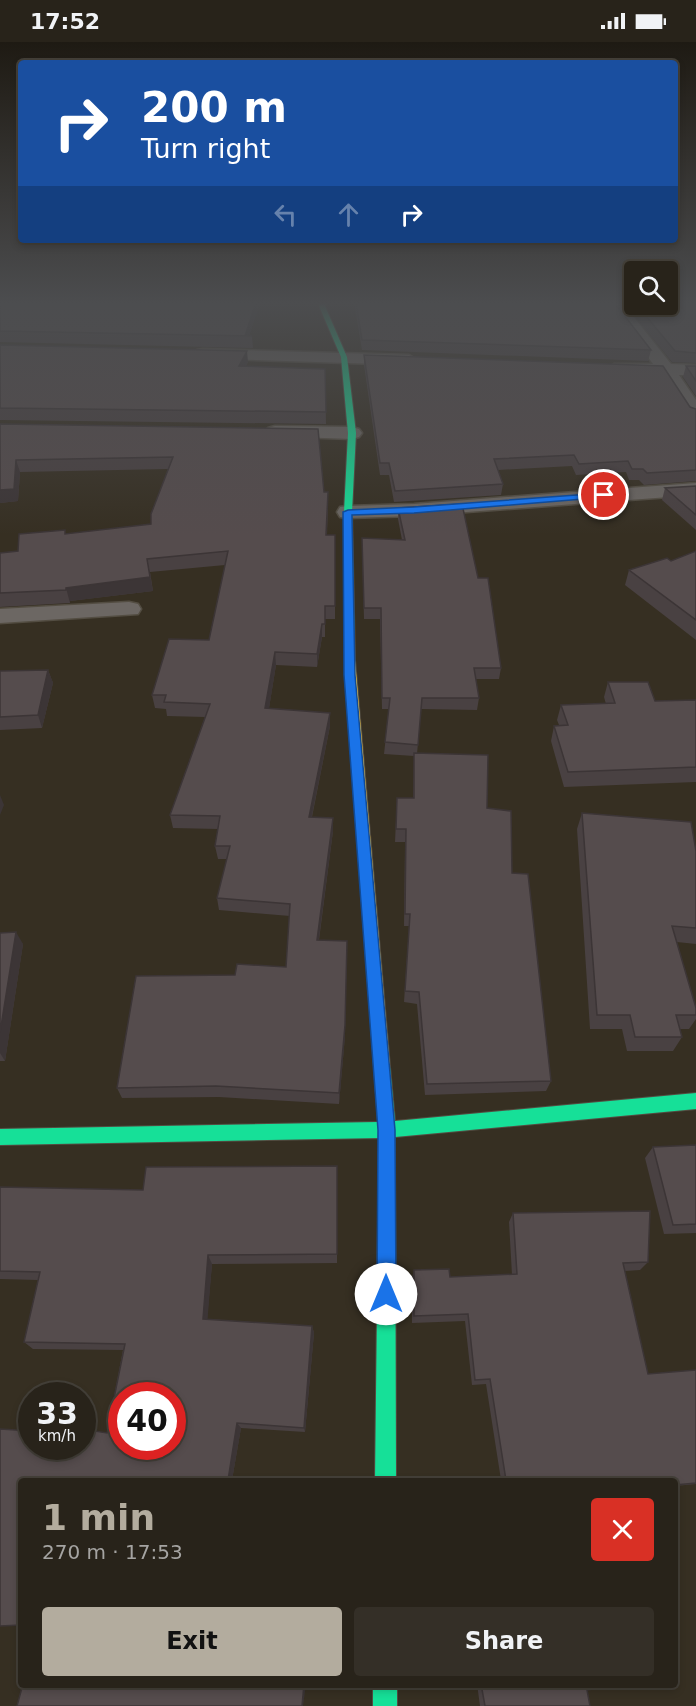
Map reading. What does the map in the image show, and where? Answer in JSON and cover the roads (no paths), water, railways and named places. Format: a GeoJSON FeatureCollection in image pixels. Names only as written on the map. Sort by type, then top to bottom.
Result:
{"type":"FeatureCollection","features":[{"type":"Feature","properties":{"kind":"street"},"geometry":{"type":"LineString","coordinates":[[346,380],[352,433],[348,512],[350,675],[387,1130],[386,1478]]}},
{"type":"Feature","properties":{"kind":"street"},"geometry":{"type":"LineString","coordinates":[[674,380],[696,413]]}},
{"type":"Feature","properties":{"kind":"street"},"geometry":{"type":"LineString","coordinates":[[260,432],[352,433]]}},
{"type":"Feature","properties":{"kind":"street"},"geometry":{"type":"LineString","coordinates":[[348,512],[414,510],[696,489]]}},
{"type":"Feature","properties":{"kind":"street"},"geometry":{"type":"LineString","coordinates":[[0,616],[129,609]]}},
{"type":"Feature","properties":{"kind":"street"},"geometry":{"type":"LineString","coordinates":[[0,1137],[387,1130],[696,1101]]}},
{"type":"Feature","properties":{"kind":"street"},"geometry":{"type":"LineString","coordinates":[[385,1688],[385,1706]]}}]}
